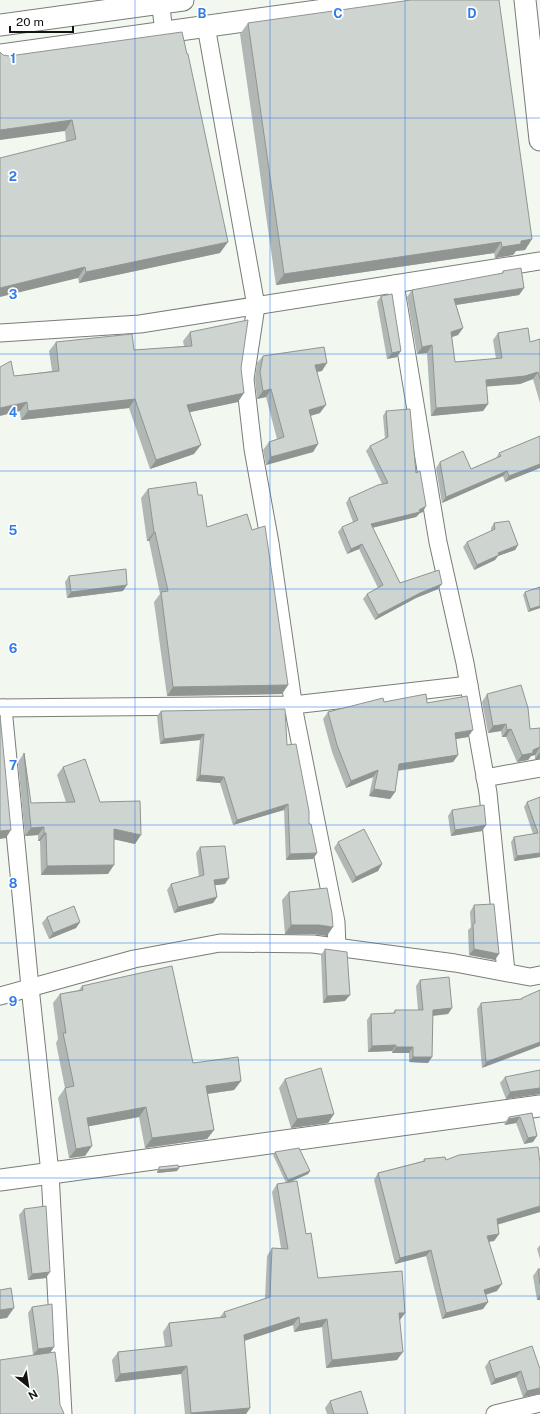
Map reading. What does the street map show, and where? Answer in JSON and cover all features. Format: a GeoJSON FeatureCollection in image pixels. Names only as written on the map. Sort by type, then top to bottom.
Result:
{"type":"FeatureCollection","features":[{"type":"Feature","properties":{"kind":"street"},"geometry":{"type":"LineString","coordinates":[[0,26],[160,2],[183,0]]}},
{"type":"Feature","properties":{"kind":"street"},"geometry":{"type":"LineString","coordinates":[[0,55],[396,0]]}},
{"type":"Feature","properties":{"kind":"street"},"geometry":{"type":"LineString","coordinates":[[525,0],[540,140]]}},
{"type":"Feature","properties":{"kind":"street"},"geometry":{"type":"LineString","coordinates":[[160,2],[164,32]]}},
{"type":"Feature","properties":{"kind":"street"},"geometry":{"type":"LineString","coordinates":[[206,26],[256,306],[245,379],[253,449],[270,543],[294,705],[336,922],[337,947]]}},
{"type":"Feature","properties":{"kind":"street"},"geometry":{"type":"LineString","coordinates":[[0,333],[140,324],[540,261]]}},
{"type":"Feature","properties":{"kind":"street"},"geometry":{"type":"LineString","coordinates":[[395,284],[438,542],[469,685],[488,793],[506,972]]}},
{"type":"Feature","properties":{"kind":"street"},"geometry":{"type":"LineString","coordinates":[[64,1414],[50,1173],[1,708],[294,705],[469,685]]}},
{"type":"Feature","properties":{"kind":"street"},"geometry":{"type":"LineString","coordinates":[[485,778],[540,768]]}},
{"type":"Feature","properties":{"kind":"street"},"geometry":{"type":"LineString","coordinates":[[0,996],[134,959],[220,943],[313,944],[455,963],[530,977],[540,975]]}},
{"type":"Feature","properties":{"kind":"street"},"geometry":{"type":"LineString","coordinates":[[0,1180],[540,1106]]}},
{"type":"Feature","properties":{"kind":"street"},"geometry":{"type":"LineString","coordinates":[[495,1414],[540,1403]]}},
{"type":"Feature","properties":{"kind":"building"},"geometry":{"type":"Polygon","coordinates":[[[411,0],[499,0],[532,239],[521,241],[521,244],[502,247],[501,242],[284,274],[248,23],[411,0]]]}},
{"type":"Feature","properties":{"kind":"building"},"geometry":{"type":"Polygon","coordinates":[[[182,32],[228,242],[86,272],[85,267],[0,288],[0,158],[76,139],[72,120],[0,130],[0,52],[3,55],[9,56],[182,32]]]}},
{"type":"Feature","properties":{"kind":"building"},"geometry":{"type":"Polygon","coordinates":[[[521,268],[524,288],[454,299],[463,328],[451,332],[455,362],[502,358],[498,333],[528,328],[530,342],[540,339],[540,379],[538,372],[525,376],[486,380],[488,404],[436,408],[432,345],[422,347],[412,290],[503,273],[503,271],[521,268]]]}},
{"type":"Feature","properties":{"kind":"building"},"geometry":{"type":"Polygon","coordinates":[[[392,294],[401,351],[392,353],[381,296],[392,294]]]}},
{"type":"Feature","properties":{"kind":"building"},"geometry":{"type":"Polygon","coordinates":[[[248,320],[241,368],[244,393],[187,405],[201,445],[156,460],[135,399],[28,411],[27,402],[0,408],[0,367],[11,361],[14,376],[59,371],[56,342],[132,334],[134,350],[192,346],[190,332],[248,320]]]}},
{"type":"Feature","properties":{"kind":"building"},"geometry":{"type":"Polygon","coordinates":[[[324,347],[327,363],[315,365],[326,405],[309,410],[318,444],[271,457],[269,442],[284,437],[271,389],[263,391],[260,372],[263,356],[324,347]]]}},
{"type":"Feature","properties":{"kind":"building"},"geometry":{"type":"Polygon","coordinates":[[[410,409],[416,473],[420,471],[426,506],[419,510],[420,512],[371,524],[400,583],[439,570],[442,584],[420,593],[378,615],[367,594],[383,585],[362,544],[351,549],[342,527],[358,520],[349,498],[378,485],[388,483],[370,446],[388,437],[386,411],[410,409]]]}},
{"type":"Feature","properties":{"kind":"building"},"geometry":{"type":"Polygon","coordinates":[[[540,436],[540,464],[509,476],[507,471],[446,497],[440,462],[463,451],[471,469],[501,456],[499,453],[540,436]]]}},
{"type":"Feature","properties":{"kind":"building"},"geometry":{"type":"Polygon","coordinates":[[[196,482],[198,495],[202,495],[207,527],[247,514],[252,530],[265,526],[288,685],[173,687],[161,592],[168,591],[154,532],[148,489],[196,482]]]}},
{"type":"Feature","properties":{"kind":"building"},"geometry":{"type":"Polygon","coordinates":[[[509,521],[518,545],[498,553],[499,555],[477,565],[467,542],[495,529],[494,523],[509,521]]]}},
{"type":"Feature","properties":{"kind":"building"},"geometry":{"type":"Polygon","coordinates":[[[126,569],[127,585],[71,592],[69,576],[126,569]]]}},
{"type":"Feature","properties":{"kind":"building"},"geometry":{"type":"Polygon","coordinates":[[[540,587],[540,606],[530,609],[525,592],[540,587]]]}},
{"type":"Feature","properties":{"kind":"building"},"geometry":{"type":"Polygon","coordinates":[[[521,685],[528,708],[530,729],[540,728],[540,747],[533,750],[533,753],[522,755],[511,729],[507,730],[506,724],[493,726],[487,694],[521,685]]]}},
{"type":"Feature","properties":{"kind":"building"},"geometry":{"type":"Polygon","coordinates":[[[426,694],[427,703],[467,696],[473,730],[455,733],[458,755],[399,764],[395,792],[374,789],[378,770],[351,781],[337,745],[328,712],[383,698],[384,702],[426,694]]]}},
{"type":"Feature","properties":{"kind":"building"},"geometry":{"type":"Polygon","coordinates":[[[285,709],[287,745],[296,744],[309,811],[309,824],[311,824],[317,853],[290,854],[288,804],[237,820],[224,777],[200,775],[204,734],[164,739],[161,711],[285,709]]]}},
{"type":"Feature","properties":{"kind":"building"},"geometry":{"type":"Polygon","coordinates":[[[0,715],[11,830],[0,831],[0,715]]]}},
{"type":"Feature","properties":{"kind":"building"},"geometry":{"type":"Polygon","coordinates":[[[24,753],[31,803],[75,802],[63,767],[85,759],[100,802],[140,801],[141,835],[114,829],[114,865],[47,866],[46,833],[44,833],[44,827],[31,828],[24,753]]]}},
{"type":"Feature","properties":{"kind":"building"},"geometry":{"type":"Polygon","coordinates":[[[540,797],[540,853],[517,856],[514,837],[538,833],[527,802],[540,797]]]}},
{"type":"Feature","properties":{"kind":"building"},"geometry":{"type":"Polygon","coordinates":[[[484,805],[486,825],[455,830],[452,810],[484,805]]]}},
{"type":"Feature","properties":{"kind":"building"},"geometry":{"type":"Polygon","coordinates":[[[364,829],[382,864],[356,877],[338,842],[364,829]]]}},
{"type":"Feature","properties":{"kind":"building"},"geometry":{"type":"Polygon","coordinates":[[[225,846],[229,878],[214,880],[217,897],[178,907],[171,884],[204,875],[200,847],[225,846]]]}},
{"type":"Feature","properties":{"kind":"building"},"geometry":{"type":"Polygon","coordinates":[[[327,888],[333,927],[319,925],[291,925],[289,892],[327,888]]]}},
{"type":"Feature","properties":{"kind":"building"},"geometry":{"type":"Polygon","coordinates":[[[494,904],[499,954],[474,949],[474,905],[494,904]]]}},
{"type":"Feature","properties":{"kind":"building"},"geometry":{"type":"Polygon","coordinates":[[[74,906],[80,922],[53,933],[47,917],[74,906]]]}},
{"type":"Feature","properties":{"kind":"building"},"geometry":{"type":"Polygon","coordinates":[[[325,949],[347,952],[350,995],[327,996],[325,949]]]}},
{"type":"Feature","properties":{"kind":"building"},"geometry":{"type":"Polygon","coordinates":[[[172,966],[193,1063],[238,1057],[241,1081],[206,1086],[214,1130],[152,1138],[146,1107],[87,1118],[92,1146],[76,1149],[65,1088],[74,1086],[63,1033],[66,1033],[60,994],[83,990],[82,986],[172,966]]]}},
{"type":"Feature","properties":{"kind":"building"},"geometry":{"type":"Polygon","coordinates":[[[449,977],[452,1008],[433,1010],[432,1057],[413,1057],[413,1047],[396,1047],[396,1045],[372,1046],[371,1014],[395,1013],[395,1010],[423,1010],[420,980],[449,977]]]}},
{"type":"Feature","properties":{"kind":"building"},"geometry":{"type":"Polygon","coordinates":[[[540,990],[540,1042],[486,1062],[481,1003],[522,999],[540,990]]]}},
{"type":"Feature","properties":{"kind":"building"},"geometry":{"type":"Polygon","coordinates":[[[321,1068],[334,1114],[297,1119],[285,1079],[321,1068]]]}},
{"type":"Feature","properties":{"kind":"building"},"geometry":{"type":"Polygon","coordinates":[[[540,1070],[540,1088],[510,1092],[505,1077],[540,1070]]]}},
{"type":"Feature","properties":{"kind":"building"},"geometry":{"type":"Polygon","coordinates":[[[532,1113],[537,1136],[528,1138],[520,1117],[509,1119],[509,1117],[532,1113]]]}},
{"type":"Feature","properties":{"kind":"building"},"geometry":{"type":"Polygon","coordinates":[[[538,1147],[540,1163],[540,1206],[497,1219],[499,1234],[487,1236],[502,1284],[484,1290],[488,1302],[446,1313],[431,1250],[400,1258],[378,1173],[425,1161],[424,1159],[445,1157],[446,1160],[459,1155],[538,1147]]]}},
{"type":"Feature","properties":{"kind":"building"},"geometry":{"type":"Polygon","coordinates":[[[299,1148],[310,1171],[288,1180],[275,1152],[299,1148]]]}},
{"type":"Feature","properties":{"kind":"building"},"geometry":{"type":"Polygon","coordinates":[[[178,1165],[179,1168],[159,1170],[159,1167],[178,1165]]]}},
{"type":"Feature","properties":{"kind":"building"},"geometry":{"type":"Polygon","coordinates":[[[297,1181],[306,1234],[311,1233],[318,1278],[402,1271],[405,1313],[399,1313],[403,1352],[332,1360],[327,1319],[300,1324],[299,1317],[244,1335],[250,1408],[191,1413],[187,1366],[120,1374],[118,1352],[172,1346],[169,1323],[226,1317],[224,1312],[270,1297],[272,1248],[288,1249],[277,1184],[297,1181]]]}},
{"type":"Feature","properties":{"kind":"building"},"geometry":{"type":"Polygon","coordinates":[[[46,1206],[50,1272],[32,1274],[24,1209],[46,1206]]]}},
{"type":"Feature","properties":{"kind":"building"},"geometry":{"type":"Polygon","coordinates":[[[538,1269],[540,1269],[540,1284],[538,1269]]]}},
{"type":"Feature","properties":{"kind":"building"},"geometry":{"type":"Polygon","coordinates":[[[11,1288],[14,1308],[0,1310],[0,1290],[11,1288]]]}},
{"type":"Feature","properties":{"kind":"building"},"geometry":{"type":"Polygon","coordinates":[[[52,1304],[54,1347],[38,1349],[32,1307],[52,1304]]]}},
{"type":"Feature","properties":{"kind":"building"},"geometry":{"type":"Polygon","coordinates":[[[532,1346],[540,1369],[540,1388],[527,1391],[521,1371],[495,1379],[489,1361],[532,1346]]]}},
{"type":"Feature","properties":{"kind":"building"},"geometry":{"type":"Polygon","coordinates":[[[55,1352],[60,1405],[64,1414],[0,1414],[0,1360],[55,1352]]]}},
{"type":"Feature","properties":{"kind":"building"},"geometry":{"type":"Polygon","coordinates":[[[361,1391],[368,1414],[334,1414],[330,1401],[361,1391]]]}}]}
